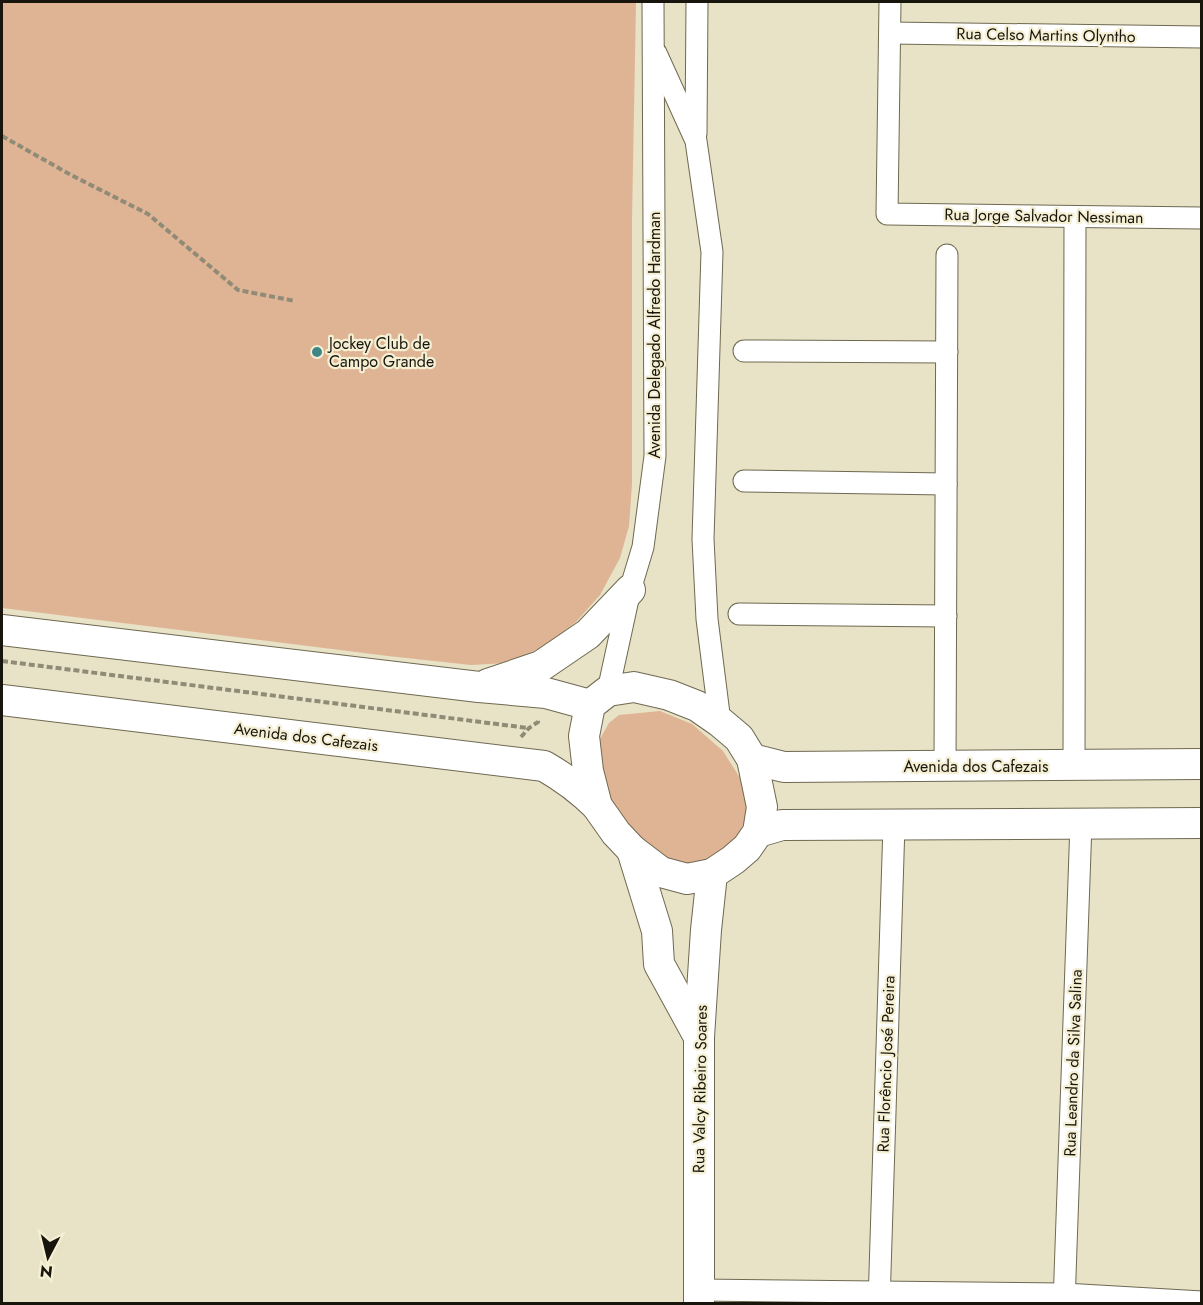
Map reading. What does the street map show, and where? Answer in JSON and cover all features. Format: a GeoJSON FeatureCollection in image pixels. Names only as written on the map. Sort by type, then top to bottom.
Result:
{"type":"FeatureCollection","features":[{"type":"Feature","properties":{"kind":"main road"},"geometry":{"type":"LineString","coordinates":[[479,687],[541,666],[588,634],[630,590]]}},
{"type":"Feature","properties":{"kind":"main road"},"geometry":{"type":"LineString","coordinates":[[2,630],[479,687],[599,698],[634,687],[669,695],[697,706],[720,722],[739,738],[752,759],[762,807],[758,832],[747,848],[734,860],[712,874],[687,879],[660,872],[632,850],[616,833],[597,806],[588,771],[584,736],[599,698]]}},
{"type":"Feature","properties":{"kind":"main road","name":"Avenida dos Cafezais"},"geometry":{"type":"LineString","coordinates":[[2,700],[544,766],[568,780],[597,806]]}},
{"type":"Feature","properties":{"kind":"main road","name":"Avenida dos Cafezais"},"geometry":{"type":"LineString","coordinates":[[752,759],[784,767],[1202,764]]}},
{"type":"Feature","properties":{"kind":"main road"},"geometry":{"type":"LineString","coordinates":[[758,832],[782,825],[1202,823]]}},
{"type":"Feature","properties":{"kind":"main road"},"geometry":{"type":"LineString","coordinates":[[632,850],[657,930],[660,964],[699,1037]]}},
{"type":"Feature","properties":{"kind":"main road","name":"Rua Valcy Ribeiro Soares"},"geometry":{"type":"LineString","coordinates":[[699,1297],[699,1037],[712,874]]}},
{"type":"Feature","properties":{"kind":"street","name":"Avenida Delegado Alfredo Hardman"},"geometry":{"type":"LineString","coordinates":[[599,698],[643,547],[655,456],[652,2]]}},
{"type":"Feature","properties":{"kind":"street","name":"Avenida Delegado Alfredo Hardman"},"geometry":{"type":"LineString","coordinates":[[697,2],[696,141],[712,252],[703,539],[707,620],[720,722]]}},
{"type":"Feature","properties":{"kind":"street"},"geometry":{"type":"LineString","coordinates":[[890,2],[890,33]]}},
{"type":"Feature","properties":{"kind":"street","name":"Rua Celso Martins Olyntho"},"geometry":{"type":"LineString","coordinates":[[890,33],[1202,37]]}},
{"type":"Feature","properties":{"kind":"street","name":"Rua Jorge Salvador Nessiman"},"geometry":{"type":"LineString","coordinates":[[890,33],[887,214],[1202,218]]}},
{"type":"Feature","properties":{"kind":"street","name":"Avenida Delegado Alfredo Hardman"},"geometry":{"type":"LineString","coordinates":[[652,46],[696,141]]}},
{"type":"Feature","properties":{"kind":"street"},"geometry":{"type":"LineString","coordinates":[[1074,765],[1076,217]]}},
{"type":"Feature","properties":{"kind":"street"},"geometry":{"type":"LineString","coordinates":[[945,766],[947,255]]}},
{"type":"Feature","properties":{"kind":"street"},"geometry":{"type":"LineString","coordinates":[[744,351],[947,352]]}},
{"type":"Feature","properties":{"kind":"street"},"geometry":{"type":"LineString","coordinates":[[744,481],[946,484]]}},
{"type":"Feature","properties":{"kind":"street"},"geometry":{"type":"LineString","coordinates":[[739,614],[946,616]]}},
{"type":"Feature","properties":{"kind":"street","name":"Rua Florêncio José Pereira"},"geometry":{"type":"LineString","coordinates":[[879,1298],[894,824]]}},
{"type":"Feature","properties":{"kind":"street","name":"Rua Leandro da Silva Salina"},"geometry":{"type":"LineString","coordinates":[[1064,1299],[1081,824]]}},
{"type":"Feature","properties":{"kind":"street"},"geometry":{"type":"LineString","coordinates":[[699,1297],[1202,1302]]}},
{"type":"Feature","properties":{"kind":"path"},"geometry":{"type":"LineString","coordinates":[[2,136],[71,175],[148,214],[238,290],[295,302]]}},
{"type":"Feature","properties":{"kind":"path"},"geometry":{"type":"LineString","coordinates":[[2,661],[529,728]]}},
{"type":"Feature","properties":{"kind":"shaded area","name":"Jockey Club de Campo Grande"},"geometry":{"type":"Polygon","coordinates":[[[2,2],[636,2],[632,220],[632,484],[629,526],[620,558],[600,595],[576,622],[545,646],[507,663],[471,665],[2,608],[2,2]]]}},
{"type":"Feature","properties":{"kind":"shaded area"},"geometry":{"type":"Polygon","coordinates":[[[660,711],[692,724],[723,751],[745,786],[748,810],[740,833],[727,852],[696,864],[672,861],[647,849],[604,800],[595,748],[609,723],[619,715],[660,711]]]}},
{"type":"Feature","properties":{"kind":"place","name":"Jockey Club de Campo Grande"},"geometry":{"type":"Point","coordinates":[317,352]}}]}
